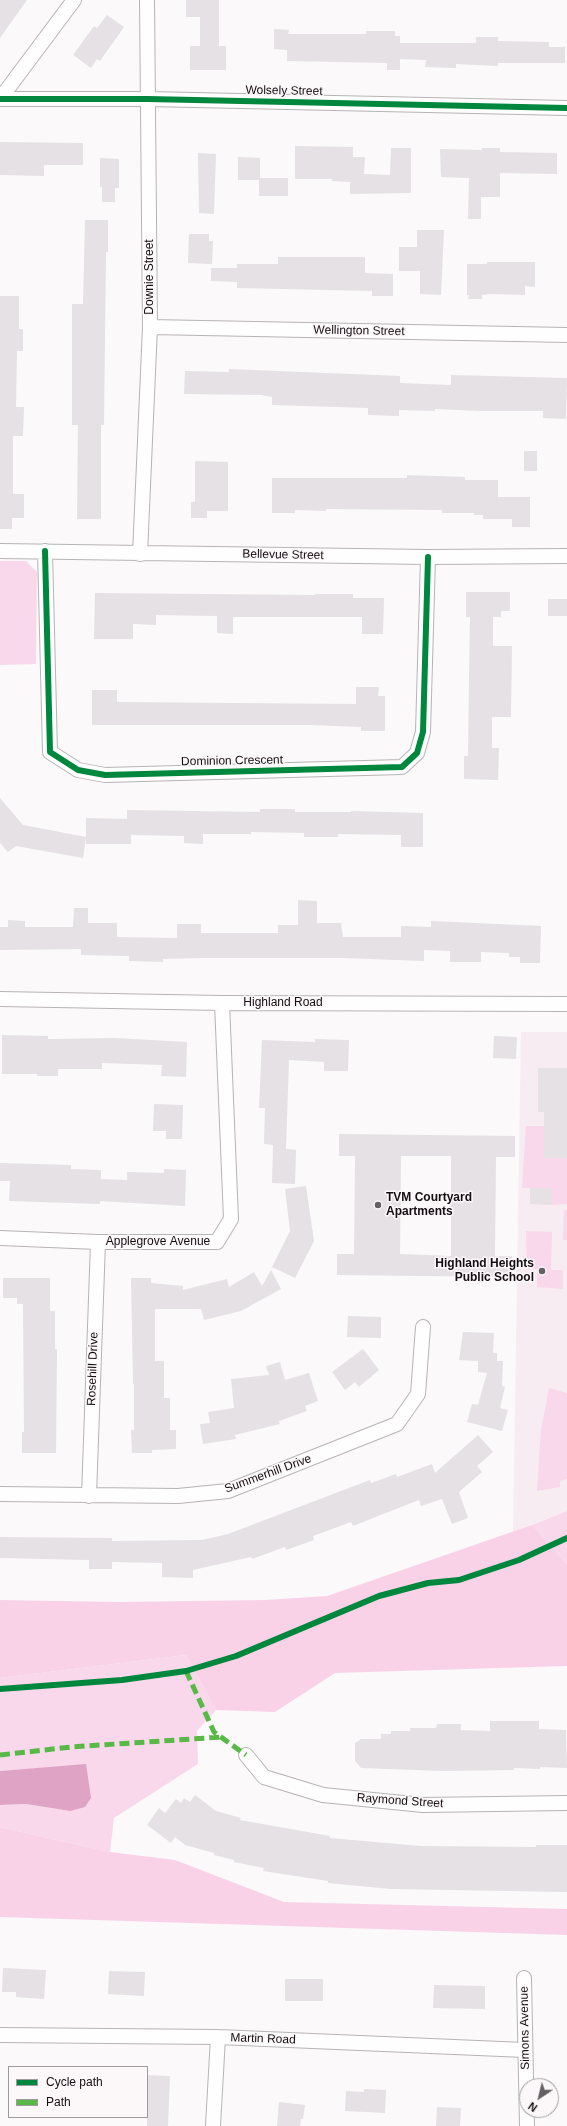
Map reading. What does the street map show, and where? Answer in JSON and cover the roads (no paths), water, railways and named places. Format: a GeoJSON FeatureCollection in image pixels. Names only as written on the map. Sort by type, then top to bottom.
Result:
{"type":"FeatureCollection","features":[{"type":"Feature","properties":{"kind":"street"},"geometry":{"type":"LineString","coordinates":[[0,99],[74,0]]}},
{"type":"Feature","properties":{"kind":"street","name":"Downie Street"},"geometry":{"type":"LineString","coordinates":[[140,554],[150,327],[147,0]]}},
{"type":"Feature","properties":{"kind":"street","name":"Wolsely Street"},"geometry":{"type":"LineString","coordinates":[[0,99],[148,99],[567,108]]}},
{"type":"Feature","properties":{"kind":"street","name":"Wellington Street"},"geometry":{"type":"LineString","coordinates":[[150,327],[567,335]]}},
{"type":"Feature","properties":{"kind":"street","name":"Bellevue Street"},"geometry":{"type":"LineString","coordinates":[[0,551],[428,557],[567,556]]}},
{"type":"Feature","properties":{"kind":"street","name":"Dominion Crescent"},"geometry":{"type":"LineString","coordinates":[[45,551],[50,752],[78,770],[105,775],[402,767],[417,753],[423,732],[428,557]]}},
{"type":"Feature","properties":{"kind":"street","name":"Highland Road"},"geometry":{"type":"LineString","coordinates":[[0,999],[222,1003],[567,1004]]}},
{"type":"Feature","properties":{"kind":"street","name":"Applegrove Avenue"},"geometry":{"type":"LineString","coordinates":[[0,1238],[98,1242],[217,1242],[231,1219],[222,1003]]}},
{"type":"Feature","properties":{"kind":"street","name":"Rosehill Drive"},"geometry":{"type":"LineString","coordinates":[[89,1496],[98,1242]]}},
{"type":"Feature","properties":{"kind":"street","name":"Summerhill Drive"},"geometry":{"type":"LineString","coordinates":[[0,1494],[178,1496],[228,1491],[397,1424],[418,1394],[424,1327]]}},
{"type":"Feature","properties":{"kind":"street","name":"Raymond Street"},"geometry":{"type":"LineString","coordinates":[[246,1755],[264,1777],[323,1795],[423,1805],[567,1803]]}},
{"type":"Feature","properties":{"kind":"street","name":"Simons Avenue"},"geometry":{"type":"LineString","coordinates":[[524,1978],[527,2126]]}},
{"type":"Feature","properties":{"kind":"street","name":"Martin Road"},"geometry":{"type":"LineString","coordinates":[[0,2035],[218,2037],[525,2050]]}},
{"type":"Feature","properties":{"kind":"street"},"geometry":{"type":"LineString","coordinates":[[213,2126],[218,2037]]}},
{"type":"Feature","properties":{"kind":"place","name":"TVM Courtyard Apartments"},"geometry":{"type":"Point","coordinates":[378,1205]}},
{"type":"Feature","properties":{"kind":"place","name":"Highland Heights Public School"},"geometry":{"type":"Point","coordinates":[542,1271]}}]}
